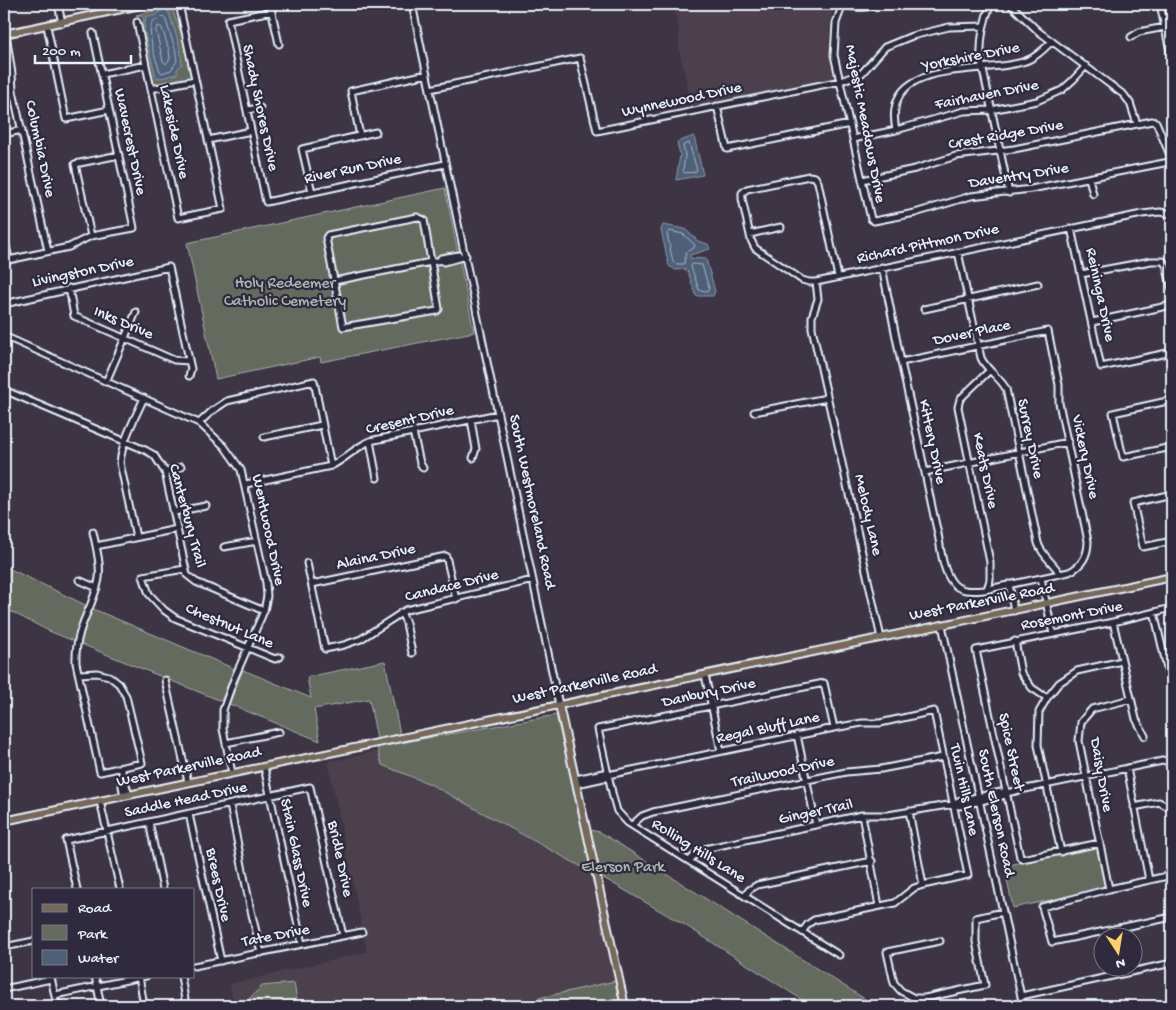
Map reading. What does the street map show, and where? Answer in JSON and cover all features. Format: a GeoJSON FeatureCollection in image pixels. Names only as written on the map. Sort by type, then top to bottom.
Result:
{"type":"FeatureCollection","features":[{"type":"Feature","properties":{"kind":"main road"},"geometry":{"type":"LineString","coordinates":[[5,34],[145,4]]}},
{"type":"Feature","properties":{"kind":"main road","name":"West Parkerville Road"},"geometry":{"type":"LineString","coordinates":[[4,821],[1172,577]]}},
{"type":"Feature","properties":{"kind":"main road","name":"South Westmoreland Road"},"geometry":{"type":"LineString","coordinates":[[559,705],[625,1006]]}},
{"type":"Feature","properties":{"kind":"street"},"geometry":{"type":"LineString","coordinates":[[58,4],[62,23]]}},
{"type":"Feature","properties":{"kind":"street"},"geometry":{"type":"LineString","coordinates":[[179,4],[208,140],[251,131]]}},
{"type":"Feature","properties":{"kind":"street"},"geometry":{"type":"LineString","coordinates":[[270,4],[279,44]]}},
{"type":"Feature","properties":{"kind":"street","name":"South Westmoreland Road"},"geometry":{"type":"LineString","coordinates":[[412,4],[559,705]]}},
{"type":"Feature","properties":{"kind":"street"},"geometry":{"type":"LineString","coordinates":[[843,4],[854,8],[863,8],[876,4]]}},
{"type":"Feature","properties":{"kind":"street","name":"Majestic Meadows Drive"},"geometry":{"type":"LineString","coordinates":[[843,4],[838,13],[834,55],[871,219]]}},
{"type":"Feature","properties":{"kind":"street"},"geometry":{"type":"LineString","coordinates":[[991,4],[983,26],[981,47],[991,110],[1009,193]]}},
{"type":"Feature","properties":{"kind":"street"},"geometry":{"type":"LineString","coordinates":[[1010,4],[1038,31],[1124,95],[1130,103],[1137,124]]}},
{"type":"Feature","properties":{"kind":"street"},"geometry":{"type":"LineString","coordinates":[[1160,4],[1172,61]]}},
{"type":"Feature","properties":{"kind":"street","name":"Shady Shores Drive"},"geometry":{"type":"LineString","coordinates":[[266,202],[228,20],[272,11]]}},
{"type":"Feature","properties":{"kind":"street","name":"Lakeside Drive"},"geometry":{"type":"LineString","coordinates":[[136,22],[178,218],[223,209],[208,140]]}},
{"type":"Feature","properties":{"kind":"street"},"geometry":{"type":"LineString","coordinates":[[46,26],[66,119],[109,110]]}},
{"type":"Feature","properties":{"kind":"street","name":"Wynnewood Drive"},"geometry":{"type":"LineString","coordinates":[[430,89],[580,58],[597,131],[841,81],[862,73],[885,47],[912,36],[949,27],[983,26]]}},
{"type":"Feature","properties":{"kind":"street"},"geometry":{"type":"LineString","coordinates":[[1131,37],[1139,32],[1165,27]]}},
{"type":"Feature","properties":{"kind":"street","name":"Wavecrest Drive"},"geometry":{"type":"LineString","coordinates":[[91,236],[134,228],[93,33]]}},
{"type":"Feature","properties":{"kind":"street","name":"Columbia Drive"},"geometry":{"type":"LineString","coordinates":[[5,34],[9,47],[13,91],[48,251]]}},
{"type":"Feature","properties":{"kind":"street","name":"Yorkshire Drive"},"geometry":{"type":"LineString","coordinates":[[896,130],[895,106],[913,82],[944,72],[983,68],[1028,60],[1041,52],[1052,41]]}},
{"type":"Feature","properties":{"kind":"street","name":"Columbia Drive"},"geometry":{"type":"LineString","coordinates":[[4,46],[8,52]]}},
{"type":"Feature","properties":{"kind":"street"},"geometry":{"type":"LineString","coordinates":[[102,74],[146,65]]}},
{"type":"Feature","properties":{"kind":"street","name":"Fairhaven Drive"},"geometry":{"type":"LineString","coordinates":[[853,139],[896,130],[955,113],[991,110],[1025,104],[1049,97],[1062,90],[1086,66]]}},
{"type":"Feature","properties":{"kind":"street"},"geometry":{"type":"LineString","coordinates":[[360,136],[351,91],[427,74]]}},
{"type":"Feature","properties":{"kind":"street"},"geometry":{"type":"LineString","coordinates":[[151,89],[195,80]]}},
{"type":"Feature","properties":{"kind":"street"},"geometry":{"type":"LineString","coordinates":[[4,93],[13,91]]}},
{"type":"Feature","properties":{"kind":"street"},"geometry":{"type":"LineString","coordinates":[[718,106],[727,149],[850,124]]}},
{"type":"Feature","properties":{"kind":"street"},"geometry":{"type":"LineString","coordinates":[[247,110],[260,108]]}},
{"type":"Feature","properties":{"kind":"street","name":"Crest Ridge Drive"},"geometry":{"type":"LineString","coordinates":[[862,180],[915,169],[956,156],[1000,151],[1154,121],[1172,160]]}},
{"type":"Feature","properties":{"kind":"street"},"geometry":{"type":"LineString","coordinates":[[4,134],[22,130]]}},
{"type":"Feature","properties":{"kind":"street"},"geometry":{"type":"LineString","coordinates":[[312,192],[302,149],[376,132]]}},
{"type":"Feature","properties":{"kind":"street"},"geometry":{"type":"LineString","coordinates":[[4,234],[7,261],[68,247],[91,236],[75,164],[119,155]]}},
{"type":"Feature","properties":{"kind":"street","name":"Daventry Drive"},"geometry":{"type":"LineString","coordinates":[[871,219],[876,221],[915,213],[971,196],[1009,193],[1172,160]]}},
{"type":"Feature","properties":{"kind":"street","name":"River Run Drive"},"geometry":{"type":"LineString","coordinates":[[266,202],[446,164]]}},
{"type":"Feature","properties":{"kind":"street"},"geometry":{"type":"LineString","coordinates":[[816,282],[802,280],[755,248],[750,234],[742,192],[759,186],[809,176],[815,177],[818,182],[838,277]]}},
{"type":"Feature","properties":{"kind":"street"},"geometry":{"type":"LineString","coordinates":[[1089,178],[1093,194]]}},
{"type":"Feature","properties":{"kind":"street","name":"Richard Pittmon Drive"},"geometry":{"type":"LineString","coordinates":[[816,282],[1153,212],[1172,214]]}},
{"type":"Feature","properties":{"kind":"street"},"geometry":{"type":"LineString","coordinates":[[417,217],[424,220],[439,309],[437,311],[343,327],[334,281],[326,238],[328,235],[417,217]]}},
{"type":"Feature","properties":{"kind":"street"},"geometry":{"type":"LineString","coordinates":[[750,234],[781,228]]}},
{"type":"Feature","properties":{"kind":"street","name":"Reininga Drive"},"geometry":{"type":"LineString","coordinates":[[1071,228],[1102,367],[1172,352]]}},
{"type":"Feature","properties":{"kind":"street","name":"Surrey Drive"},"geometry":{"type":"LineString","coordinates":[[958,252],[978,346],[984,365],[1006,389],[1040,550],[1060,574]]}},
{"type":"Feature","properties":{"kind":"street"},"geometry":{"type":"LineString","coordinates":[[334,281],[442,260],[444,262],[465,255]]}},
{"type":"Feature","properties":{"kind":"street"},"geometry":{"type":"LineString","coordinates":[[1081,274],[1144,262],[1163,261],[1168,271],[1172,289]]}},
{"type":"Feature","properties":{"kind":"street","name":"Livingston Drive"},"geometry":{"type":"LineString","coordinates":[[4,304],[169,267],[189,361]]}},
{"type":"Feature","properties":{"kind":"street","name":"Kittery Drive"},"geometry":{"type":"LineString","coordinates":[[882,268],[945,571],[952,583],[962,590],[987,589]]}},
{"type":"Feature","properties":{"kind":"street","name":"Melody Lane"},"geometry":{"type":"LineString","coordinates":[[816,282],[818,300],[812,322],[827,398],[881,638]]}},
{"type":"Feature","properties":{"kind":"street"},"geometry":{"type":"LineString","coordinates":[[924,309],[1038,284]]}},
{"type":"Feature","properties":{"kind":"street","name":"Inks Drive"},"geometry":{"type":"LineString","coordinates":[[69,288],[74,316],[174,360],[189,361]]}},
{"type":"Feature","properties":{"kind":"street"},"geometry":{"type":"LineString","coordinates":[[1092,322],[1172,305]]}},
{"type":"Feature","properties":{"kind":"street"},"geometry":{"type":"LineString","coordinates":[[106,382],[136,312]]}},
{"type":"Feature","properties":{"kind":"street","name":"Dover Place"},"geometry":{"type":"LineString","coordinates":[[901,362],[1048,331]]}},
{"type":"Feature","properties":{"kind":"street","name":"Vickery Drive"},"geometry":{"type":"LineString","coordinates":[[987,589],[1060,574],[1077,568],[1087,555],[1086,531],[1059,403],[1059,385],[1048,331]]}},
{"type":"Feature","properties":{"kind":"street","name":"Wentwood Drive"},"geometry":{"type":"LineString","coordinates":[[4,336],[199,423],[224,446],[238,463],[246,484],[267,596],[264,611],[234,679],[223,710],[223,729],[232,773]]}},
{"type":"Feature","properties":{"kind":"street"},"geometry":{"type":"LineString","coordinates":[[189,361],[191,369],[189,376]]}},
{"type":"Feature","properties":{"kind":"street","name":"Keats Drive"},"geometry":{"type":"LineString","coordinates":[[987,589],[990,580],[990,562],[958,403],[990,371]]}},
{"type":"Feature","properties":{"kind":"street"},"geometry":{"type":"LineString","coordinates":[[199,423],[227,400],[314,382],[331,466]]}},
{"type":"Feature","properties":{"kind":"street","name":"Canterbury Trail"},"geometry":{"type":"LineString","coordinates":[[4,390],[154,455],[165,472],[187,574],[196,582],[264,611]]}},
{"type":"Feature","properties":{"kind":"street"},"geometry":{"type":"LineString","coordinates":[[136,537],[120,463],[125,442],[144,398]]}},
{"type":"Feature","properties":{"kind":"street"},"geometry":{"type":"LineString","coordinates":[[754,412],[827,398]]}},
{"type":"Feature","properties":{"kind":"street"},"geometry":{"type":"LineString","coordinates":[[1172,400],[1113,413],[1123,457],[1172,446]]}},
{"type":"Feature","properties":{"kind":"street","name":"Cresent Drive"},"geometry":{"type":"LineString","coordinates":[[246,484],[331,466],[370,441],[498,414]]}},
{"type":"Feature","properties":{"kind":"street"},"geometry":{"type":"LineString","coordinates":[[471,420],[476,449],[473,458]]}},
{"type":"Feature","properties":{"kind":"street"},"geometry":{"type":"LineString","coordinates":[[264,437],[322,425]]}},
{"type":"Feature","properties":{"kind":"street"},"geometry":{"type":"LineString","coordinates":[[413,432],[420,463],[423,468]]}},
{"type":"Feature","properties":{"kind":"street"},"geometry":{"type":"LineString","coordinates":[[370,441],[377,478]]}},
{"type":"Feature","properties":{"kind":"street"},"geometry":{"type":"LineString","coordinates":[[925,472],[1068,442]]}},
{"type":"Feature","properties":{"kind":"street"},"geometry":{"type":"LineString","coordinates":[[165,472],[181,467]]}},
{"type":"Feature","properties":{"kind":"street"},"geometry":{"type":"LineString","coordinates":[[1172,494],[1133,503],[1142,547],[1172,541]]}},
{"type":"Feature","properties":{"kind":"street"},"geometry":{"type":"LineString","coordinates":[[174,512],[206,506]]}},
{"type":"Feature","properties":{"kind":"street"},"geometry":{"type":"LineString","coordinates":[[96,546],[177,529]]}},
{"type":"Feature","properties":{"kind":"street"},"geometry":{"type":"LineString","coordinates":[[79,674],[98,673],[109,676],[119,684],[126,696],[142,764],[121,771],[100,772],[76,663],[78,634],[97,588],[99,566],[93,532]]}},
{"type":"Feature","properties":{"kind":"street"},"geometry":{"type":"LineString","coordinates":[[224,547],[257,541]]}},
{"type":"Feature","properties":{"kind":"street","name":"Alaina Drive"},"geometry":{"type":"LineString","coordinates":[[312,584],[446,556],[456,599]]}},
{"type":"Feature","properties":{"kind":"street"},"geometry":{"type":"LineString","coordinates":[[307,563],[312,584]]}},
{"type":"Feature","properties":{"kind":"street","name":"Chestnut Lane"},"geometry":{"type":"LineString","coordinates":[[185,569],[143,576],[149,594],[164,610],[175,618],[275,659],[280,657]]}},
{"type":"Feature","properties":{"kind":"street"},"geometry":{"type":"LineString","coordinates":[[1041,578],[1052,634]]}},
{"type":"Feature","properties":{"kind":"street"},"geometry":{"type":"LineString","coordinates":[[79,580],[97,588]]}},
{"type":"Feature","properties":{"kind":"street","name":"Candace Drive"},"geometry":{"type":"LineString","coordinates":[[312,584],[325,649],[361,639],[401,612],[412,608],[533,580]]}},
{"type":"Feature","properties":{"kind":"street"},"geometry":{"type":"LineString","coordinates":[[1009,584],[1014,611]]}},
{"type":"Feature","properties":{"kind":"street","name":"Rosemont Drive"},"geometry":{"type":"LineString","coordinates":[[976,650],[1114,622],[1172,608]]}},
{"type":"Feature","properties":{"kind":"street"},"geometry":{"type":"LineString","coordinates":[[401,612],[406,623],[412,653]]}},
{"type":"Feature","properties":{"kind":"street"},"geometry":{"type":"LineString","coordinates":[[1154,612],[1172,684]]}},
{"type":"Feature","properties":{"kind":"street"},"geometry":{"type":"LineString","coordinates":[[1114,622],[1136,719],[1144,736]]}},
{"type":"Feature","properties":{"kind":"street","name":"South Elerson Road"},"geometry":{"type":"LineString","coordinates":[[942,625],[1023,1006]]}},
{"type":"Feature","properties":{"kind":"street"},"geometry":{"type":"LineString","coordinates":[[1015,641],[1021,673],[1032,688],[1047,698]]}},
{"type":"Feature","properties":{"kind":"street","name":"Spice Street"},"geometry":{"type":"LineString","coordinates":[[976,650],[1020,857],[1022,859],[1061,852]]}},
{"type":"Feature","properties":{"kind":"street"},"geometry":{"type":"LineString","coordinates":[[1100,843],[1061,852],[1038,745],[1039,712],[1047,698],[1060,683],[1077,671],[1122,661]]}},
{"type":"Feature","properties":{"kind":"street"},"geometry":{"type":"LineString","coordinates":[[705,675],[721,751]]}},
{"type":"Feature","properties":{"kind":"street"},"geometry":{"type":"LineString","coordinates":[[165,680],[188,782]]}},
{"type":"Feature","properties":{"kind":"street","name":"Danbury Drive"},"geometry":{"type":"LineString","coordinates":[[598,729],[824,683],[834,728]]}},
{"type":"Feature","properties":{"kind":"street","name":"Daisy Drive"},"geometry":{"type":"LineString","coordinates":[[1109,889],[1078,741],[1081,722],[1092,709],[1131,699]]}},
{"type":"Feature","properties":{"kind":"street","name":"Regal Bluff Lane"},"geometry":{"type":"LineString","coordinates":[[576,781],[604,778],[608,774],[797,735],[862,723],[880,723],[934,711]]}},
{"type":"Feature","properties":{"kind":"street","name":"Twin Hills Lane"},"geometry":{"type":"LineString","coordinates":[[923,884],[968,875],[934,711]]}},
{"type":"Feature","properties":{"kind":"street","name":"Rolling Hills Lane"},"geometry":{"type":"LineString","coordinates":[[598,729],[617,811],[632,825],[840,955]]}},
{"type":"Feature","properties":{"kind":"street"},"geometry":{"type":"LineString","coordinates":[[226,743],[279,732]]}},
{"type":"Feature","properties":{"kind":"street"},"geometry":{"type":"LineString","coordinates":[[797,735],[816,825]]}},
{"type":"Feature","properties":{"kind":"street","name":"Trailwood Drive"},"geometry":{"type":"LineString","coordinates":[[632,825],[642,816],[653,812],[846,772],[890,768],[943,757]]}},
{"type":"Feature","properties":{"kind":"street","name":"Ginger Trail"},"geometry":{"type":"LineString","coordinates":[[688,861],[700,850],[816,825],[862,816],[888,815],[954,804],[959,806],[979,799],[1002,796],[1006,793],[1172,759]]}},
{"type":"Feature","properties":{"kind":"street","name":"Stain Glass Drive"},"geometry":{"type":"LineString","coordinates":[[264,767],[302,944]]}},
{"type":"Feature","properties":{"kind":"street"},"geometry":{"type":"LineString","coordinates":[[1127,768],[1149,880]]}},
{"type":"Feature","properties":{"kind":"street"},"geometry":{"type":"LineString","coordinates":[[121,771],[121,781],[127,795]]}},
{"type":"Feature","properties":{"kind":"street","name":"Saddle Head Drive"},"geometry":{"type":"LineString","coordinates":[[77,888],[66,840],[310,787]]}},
{"type":"Feature","properties":{"kind":"street","name":"Bridle Drive"},"geometry":{"type":"LineString","coordinates":[[310,787],[343,936]]}},
{"type":"Feature","properties":{"kind":"street"},"geometry":{"type":"LineString","coordinates":[[100,801],[120,888]]}},
{"type":"Feature","properties":{"kind":"street"},"geometry":{"type":"LineString","coordinates":[[1134,807],[1160,802],[1172,809]]}},
{"type":"Feature","properties":{"kind":"street"},"geometry":{"type":"LineString","coordinates":[[230,805],[250,906],[262,952]]}},
{"type":"Feature","properties":{"kind":"street"},"geometry":{"type":"LineString","coordinates":[[802,932],[814,920],[895,902],[914,888],[923,884],[909,812]]}},
{"type":"Feature","properties":{"kind":"street","name":"Brees Drive"},"geometry":{"type":"LineString","coordinates":[[190,814],[220,961]]}},
{"type":"Feature","properties":{"kind":"street"},"geometry":{"type":"LineString","coordinates":[[862,816],[879,906]]}},
{"type":"Feature","properties":{"kind":"street"},"geometry":{"type":"LineString","coordinates":[[149,822],[163,888]]}},
{"type":"Feature","properties":{"kind":"street"},"geometry":{"type":"LineString","coordinates":[[744,896],[757,885],[872,861]]}},
{"type":"Feature","properties":{"kind":"street"},"geometry":{"type":"LineString","coordinates":[[1172,875],[1042,906],[1052,942],[1172,916]]}},
{"type":"Feature","properties":{"kind":"street"},"geometry":{"type":"LineString","coordinates":[[940,940],[887,952],[894,983],[905,994],[914,998],[924,998],[985,985],[976,942],[976,918],[1003,912]]}},
{"type":"Feature","properties":{"kind":"street","name":"Tate Drive"},"geometry":{"type":"LineString","coordinates":[[195,966],[362,932]]}},
{"type":"Feature","properties":{"kind":"street"},"geometry":{"type":"LineString","coordinates":[[4,947],[32,941]]}},
{"type":"Feature","properties":{"kind":"street"},"geometry":{"type":"LineString","coordinates":[[1021,996],[1172,963]]}},
{"type":"Feature","properties":{"kind":"street"},"geometry":{"type":"LineString","coordinates":[[4,989],[51,978],[56,1006]]}},
{"type":"Feature","properties":{"kind":"street"},"geometry":{"type":"LineString","coordinates":[[95,978],[100,1006]]}},
{"type":"Feature","properties":{"kind":"street"},"geometry":{"type":"LineString","coordinates":[[55,995],[134,978]]}},
{"type":"Feature","properties":{"kind":"street"},"geometry":{"type":"LineString","coordinates":[[139,978],[144,1006]]}},
{"type":"Feature","properties":{"kind":"street"},"geometry":{"type":"LineString","coordinates":[[181,978],[186,1006]]}},
{"type":"Feature","properties":{"kind":"shaded area"},"geometry":{"type":"Polygon","coordinates":[[[673,4],[836,4],[831,16],[829,41],[830,60],[834,78],[692,108],[679,50],[679,32],[673,4]]]}},
{"type":"Feature","properties":{"kind":"shaded area"},"geometry":{"type":"Polygon","coordinates":[[[378,751],[382,765],[430,784],[591,872],[620,1006],[234,1006],[230,984],[367,952],[328,762],[378,751]]]}},
{"type":"Feature","properties":{"kind":"green space"},"geometry":{"type":"Polygon","coordinates":[[[172,6],[184,39],[192,75],[189,78],[153,86],[140,28],[144,20],[141,16],[136,15],[172,6]]]}},
{"type":"Feature","properties":{"kind":"green space","name":"Holy Redeemer Catholic Cemetery"},"geometry":{"type":"Polygon","coordinates":[[[445,188],[474,332],[321,362],[320,357],[216,379],[187,243],[445,188]]]}},
{"type":"Feature","properties":{"kind":"green space"},"geometry":{"type":"Polygon","coordinates":[[[4,566],[98,611],[235,669],[221,701],[49,631],[4,608],[4,566]]]}},
{"type":"Feature","properties":{"kind":"green space"},"geometry":{"type":"Polygon","coordinates":[[[385,661],[400,734],[377,739],[369,699],[314,709],[320,741],[229,704],[243,670],[311,698],[307,677],[385,661]]]}},
{"type":"Feature","properties":{"kind":"green space"},"geometry":{"type":"Polygon","coordinates":[[[556,715],[594,872],[430,784],[382,765],[377,747],[556,715]]]}},
{"type":"Feature","properties":{"kind":"green space","name":"Elerson Park"},"geometry":{"type":"Polygon","coordinates":[[[590,830],[600,832],[876,1006],[812,1006],[688,927],[600,876],[590,830]]]}},
{"type":"Feature","properties":{"kind":"green space"},"geometry":{"type":"Polygon","coordinates":[[[1098,846],[1107,888],[1013,908],[1004,866],[1098,846]]]}},
{"type":"Feature","properties":{"kind":"green space"},"geometry":{"type":"Polygon","coordinates":[[[615,981],[620,1006],[541,1006],[539,998],[615,981]]]}},
{"type":"Feature","properties":{"kind":"green space"},"geometry":{"type":"Polygon","coordinates":[[[294,983],[298,1006],[246,1006],[249,999],[262,986],[294,983]]]}},
{"type":"Feature","properties":{"kind":"water"},"geometry":{"type":"Polygon","coordinates":[[[164,5],[168,10],[180,47],[182,64],[177,69],[177,74],[161,78],[156,77],[144,30],[146,16],[154,16],[159,13],[161,6],[164,5]]]}},
{"type":"Feature","properties":{"kind":"water"},"geometry":{"type":"Polygon","coordinates":[[[694,136],[703,175],[676,180],[680,155],[677,142],[694,136]]]}},
{"type":"Feature","properties":{"kind":"water"},"geometry":{"type":"Polygon","coordinates":[[[663,225],[685,229],[698,241],[708,244],[710,249],[690,255],[690,258],[706,259],[715,291],[713,296],[696,296],[688,272],[684,269],[676,270],[669,266],[661,230],[663,225]]]}}]}
